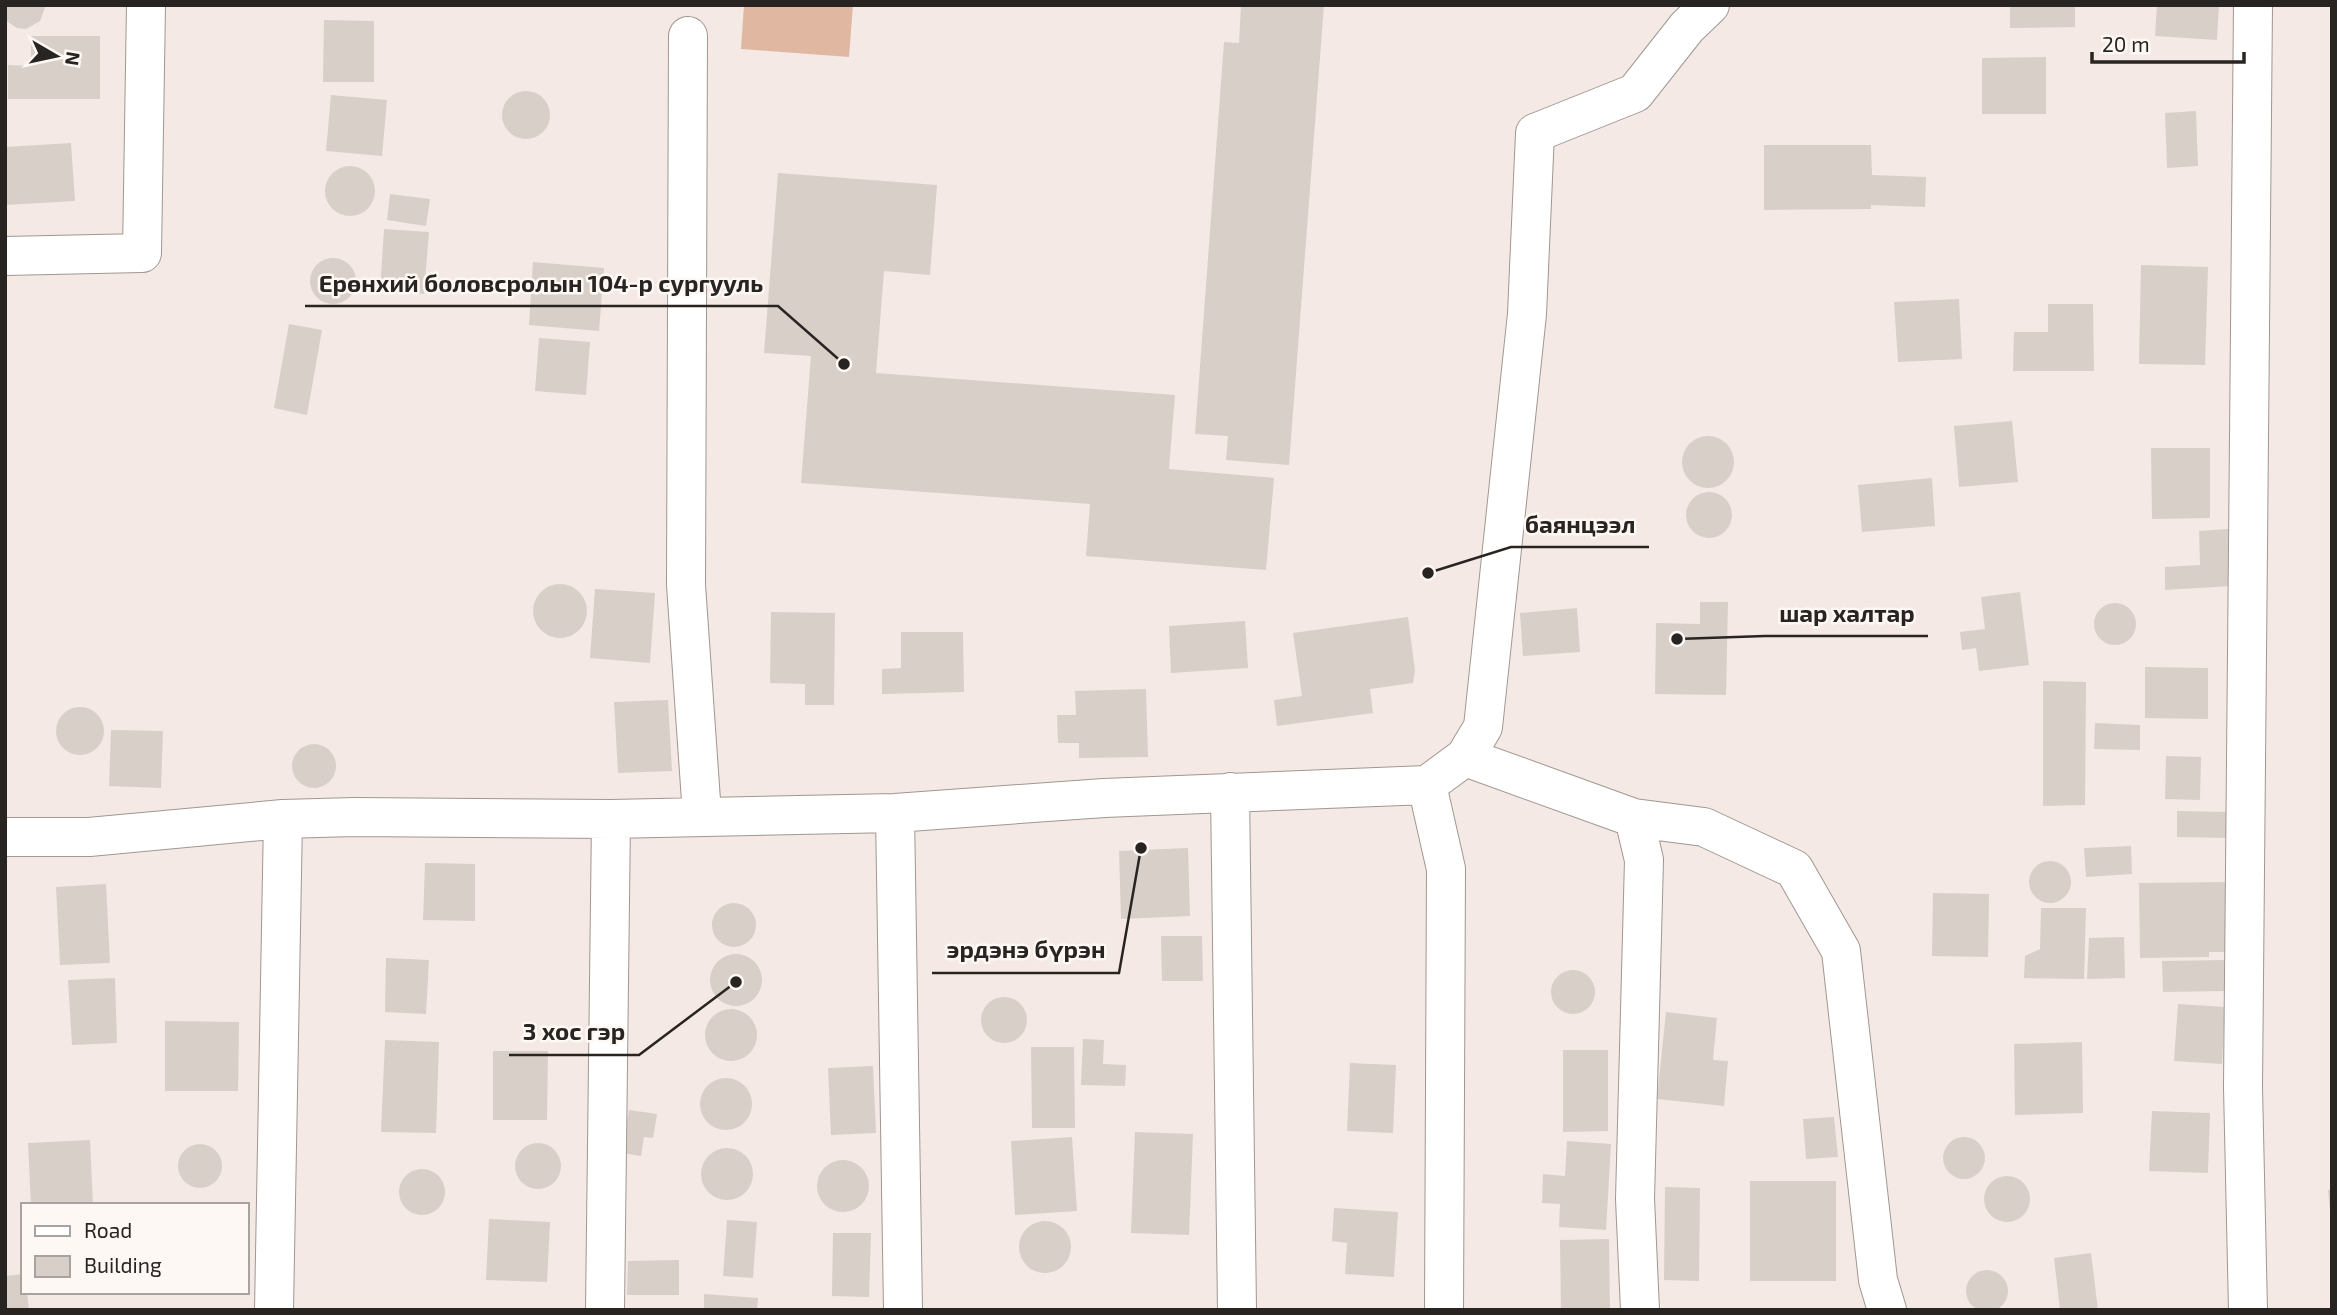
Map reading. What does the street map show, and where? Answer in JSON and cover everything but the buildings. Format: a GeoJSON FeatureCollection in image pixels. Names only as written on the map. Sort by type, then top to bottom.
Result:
{"type":"FeatureCollection","features":[{"type":"Feature","properties":{"kind":"street"},"geometry":{"type":"LineString","coordinates":[[5,256],[142,253],[146,5]]}},
{"type":"Feature","properties":{"kind":"street"},"geometry":{"type":"LineString","coordinates":[[5,837],[89,837],[283,819],[354,817],[611,819],[895,813],[1104,798],[1427,785],[1465,757],[1483,727],[1527,314],[1535,133],[1635,93],[1688,27],[1710,5]]}},
{"type":"Feature","properties":{"kind":"street"},"geometry":{"type":"LineString","coordinates":[[2248,1310],[2243,1073],[2253,5]]}},
{"type":"Feature","properties":{"kind":"street"},"geometry":{"type":"LineString","coordinates":[[688,36],[686,585],[702,816]]}},
{"type":"Feature","properties":{"kind":"street"},"geometry":{"type":"LineString","coordinates":[[1465,757],[1634,818],[1704,827],[1794,869],[1841,951],[1878,1280],[1887,1310]]}},
{"type":"Feature","properties":{"kind":"street"},"geometry":{"type":"LineString","coordinates":[[1427,785],[1447,869],[1444,1310]]}},
{"type":"Feature","properties":{"kind":"street"},"geometry":{"type":"LineString","coordinates":[[1230,792],[1237,1310]]}},
{"type":"Feature","properties":{"kind":"street"},"geometry":{"type":"LineString","coordinates":[[895,813],[903,1310]]}},
{"type":"Feature","properties":{"kind":"street"},"geometry":{"type":"LineString","coordinates":[[1634,818],[1644,860],[1635,1199],[1640,1310]]}},
{"type":"Feature","properties":{"kind":"street"},"geometry":{"type":"LineString","coordinates":[[274,1310],[283,819]]}},
{"type":"Feature","properties":{"kind":"street"},"geometry":{"type":"LineString","coordinates":[[605,1310],[611,819]]}},
{"type":"Feature","properties":{"kind":"shaded area"},"geometry":{"type":"Polygon","coordinates":[[[744,5],[853,5],[849,57],[741,49],[744,5]]]}},
{"type":"Feature","properties":{"kind":"place","name":"Ерөнхий боловсролын 104-р сургууль"},"geometry":{"type":"Point","coordinates":[844,364]}},
{"type":"Feature","properties":{"kind":"place","name":"баянцээл"},"geometry":{"type":"Point","coordinates":[1428,573]}},
{"type":"Feature","properties":{"kind":"place","name":"шар халтар"},"geometry":{"type":"Point","coordinates":[1677,639]}},
{"type":"Feature","properties":{"kind":"place","name":"эрдэнэ бүрэн"},"geometry":{"type":"Point","coordinates":[1141,848]}},
{"type":"Feature","properties":{"kind":"place","name":"3 хос гэр"},"geometry":{"type":"Point","coordinates":[736,982]}}]}
